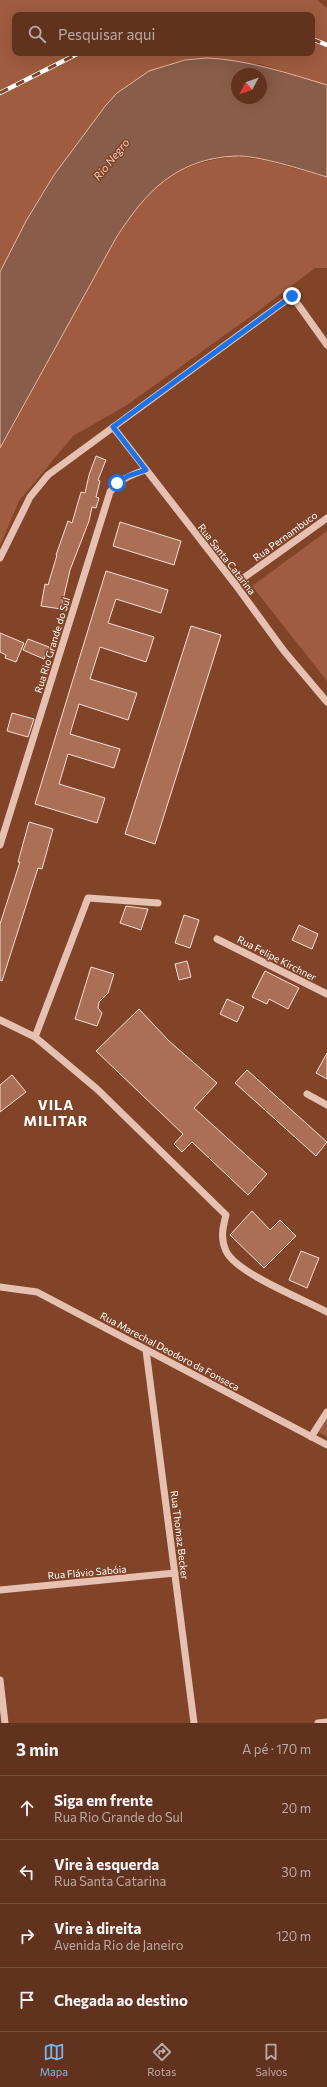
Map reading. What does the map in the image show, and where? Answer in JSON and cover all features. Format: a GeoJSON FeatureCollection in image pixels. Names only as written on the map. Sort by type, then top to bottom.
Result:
{"type":"FeatureCollection","features":[{"type":"Feature","properties":{"kind":"street"},"geometry":{"type":"LineString","coordinates":[[0,558],[30,497],[38,485],[48,475],[292,296],[327,345]]}},
{"type":"Feature","properties":{"kind":"street","name":"Rua Santa Catarina"},"geometry":{"type":"LineString","coordinates":[[113,427],[235,584],[284,651],[327,702]]}},
{"type":"Feature","properties":{"kind":"street","name":"Rua Rio Grande do Sul"},"geometry":{"type":"LineString","coordinates":[[0,845],[110,492],[117,483],[128,476],[146,470]]}},
{"type":"Feature","properties":{"kind":"street","name":"Rua Pernambuco"},"geometry":{"type":"LineString","coordinates":[[235,584],[327,518]]}},
{"type":"Feature","properties":{"kind":"street"},"geometry":{"type":"LineString","coordinates":[[35,1038],[88,898],[158,903]]}},
{"type":"Feature","properties":{"kind":"street","name":"Rua Felipe Kirchner"},"geometry":{"type":"LineString","coordinates":[[217,939],[327,994]]}},
{"type":"Feature","properties":{"kind":"street"},"geometry":{"type":"LineString","coordinates":[[0,1020],[35,1038],[96,1089],[226,1215],[222,1234],[226,1251],[234,1262],[246,1272],[327,1312]]}},
{"type":"Feature","properties":{"kind":"street"},"geometry":{"type":"LineString","coordinates":[[307,1094],[327,1105]]}},
{"type":"Feature","properties":{"kind":"street","name":"Rua Marechal Deodoro da Fonseca"},"geometry":{"type":"LineString","coordinates":[[0,1287],[37,1292],[327,1445]]}},
{"type":"Feature","properties":{"kind":"street","name":"Rua Thomaz Becker"},"geometry":{"type":"LineString","coordinates":[[146,1350],[194,1723]]}},
{"type":"Feature","properties":{"kind":"street"},"geometry":{"type":"LineString","coordinates":[[311,1437],[327,1412]]}},
{"type":"Feature","properties":{"kind":"street","name":"Rua Flávio Sabóia"},"geometry":{"type":"LineString","coordinates":[[0,1590],[175,1573]]}},
{"type":"Feature","properties":{"kind":"street"},"geometry":{"type":"LineString","coordinates":[[0,1680],[6,1723]]}},
{"type":"Feature","properties":{"kind":"street"},"geometry":{"type":"LineString","coordinates":[[318,1723],[327,1722]]}},
{"type":"Feature","properties":{"kind":"shaded area"},"geometry":{"type":"Polygon","coordinates":[[[0,0],[317,0],[327,8],[327,85],[260,64],[185,60],[149,71],[117,93],[106,105],[54,176],[26,221],[0,272],[0,0]]]}},
{"type":"Feature","properties":{"kind":"shaded area"},"geometry":{"type":"Polygon","coordinates":[[[236,156],[268,161],[327,177],[327,268],[315,268],[257,312],[127,405],[73,436],[19,501],[0,546],[0,448],[116,238],[141,203],[152,190],[165,180],[194,165],[236,156]]]}},
{"type":"Feature","properties":{"kind":"shaded area"},"geometry":{"type":"Polygon","coordinates":[[[327,531],[327,681],[252,586],[327,531]]]}},
{"type":"Feature","properties":{"kind":"shaded area"},"geometry":{"type":"Polygon","coordinates":[[[327,1419],[327,1437],[319,1432],[327,1419]]]}},
{"type":"Feature","properties":{"kind":"water","name":"Rio Negro"},"geometry":{"type":"Polygon","coordinates":[[[207,58],[223,59],[253,64],[327,85],[327,177],[268,160],[245,156],[235,156],[214,158],[196,163],[165,180],[151,192],[139,206],[116,238],[0,448],[0,272],[26,221],[54,175],[106,105],[117,93],[149,71],[185,60],[207,58]]]}},
{"type":"Feature","properties":{"kind":"building"},"geometry":{"type":"Polygon","coordinates":[[[96,456],[106,460],[98,480],[100,481],[96,497],[99,498],[96,508],[92,507],[89,521],[70,570],[61,609],[41,606],[45,584],[48,585],[56,555],[68,521],[72,523],[81,492],[85,493],[89,475],[96,456]]]}},
{"type":"Feature","properties":{"kind":"building"},"geometry":{"type":"Polygon","coordinates":[[[120,522],[181,541],[174,565],[113,546],[120,522]]]}},
{"type":"Feature","properties":{"kind":"building"},"geometry":{"type":"Polygon","coordinates":[[[106,571],[168,590],[161,613],[116,599],[108,623],[154,637],[146,662],[100,647],[90,679],[137,693],[128,720],[79,704],[70,734],[120,749],[114,768],[68,754],[59,784],[105,798],[97,823],[35,804],[106,571]]]}},
{"type":"Feature","properties":{"kind":"building"},"geometry":{"type":"Polygon","coordinates":[[[191,626],[221,635],[155,844],[125,834],[191,626]]]}},
{"type":"Feature","properties":{"kind":"building"},"geometry":{"type":"Polygon","coordinates":[[[0,633],[24,643],[16,662],[5,658],[6,655],[0,652],[0,633]]]}},
{"type":"Feature","properties":{"kind":"building"},"geometry":{"type":"Polygon","coordinates":[[[28,639],[49,647],[44,659],[23,650],[28,639]]]}},
{"type":"Feature","properties":{"kind":"building"},"geometry":{"type":"Polygon","coordinates":[[[12,713],[34,719],[28,737],[7,731],[12,713]]]}},
{"type":"Feature","properties":{"kind":"building"},"geometry":{"type":"Polygon","coordinates":[[[29,822],[53,829],[42,869],[38,868],[2,981],[0,980],[0,924],[20,862],[18,862],[29,822]]]}},
{"type":"Feature","properties":{"kind":"building"},"geometry":{"type":"Polygon","coordinates":[[[126,906],[148,909],[141,930],[120,923],[126,906]]]}},
{"type":"Feature","properties":{"kind":"building"},"geometry":{"type":"Polygon","coordinates":[[[184,915],[199,920],[190,948],[175,943],[184,915]]]}},
{"type":"Feature","properties":{"kind":"building"},"geometry":{"type":"Polygon","coordinates":[[[299,925],[318,934],[312,949],[292,940],[299,925]]]}},
{"type":"Feature","properties":{"kind":"building"},"geometry":{"type":"Polygon","coordinates":[[[187,961],[191,977],[179,980],[175,964],[187,961]]]}},
{"type":"Feature","properties":{"kind":"building"},"geometry":{"type":"Polygon","coordinates":[[[91,967],[114,974],[108,993],[99,1002],[98,1008],[102,1013],[97,1026],[75,1019],[91,967]]]}},
{"type":"Feature","properties":{"kind":"building"},"geometry":{"type":"Polygon","coordinates":[[[265,971],[299,988],[288,1009],[269,999],[267,1004],[252,997],[265,971]]]}},
{"type":"Feature","properties":{"kind":"building"},"geometry":{"type":"Polygon","coordinates":[[[227,999],[244,1007],[237,1022],[220,1014],[227,999]]]}},
{"type":"Feature","properties":{"kind":"building"},"geometry":{"type":"Polygon","coordinates":[[[139,1009],[169,1041],[217,1083],[194,1108],[267,1174],[248,1195],[192,1142],[182,1152],[174,1144],[183,1134],[96,1051],[139,1009]]]}},
{"type":"Feature","properties":{"kind":"building"},"geometry":{"type":"Polygon","coordinates":[[[327,1053],[327,1079],[316,1073],[327,1053]]]}},
{"type":"Feature","properties":{"kind":"building"},"geometry":{"type":"Polygon","coordinates":[[[247,1070],[327,1142],[316,1156],[235,1083],[247,1070]]]}},
{"type":"Feature","properties":{"kind":"building"},"geometry":{"type":"Polygon","coordinates":[[[12,1075],[26,1092],[0,1112],[0,1085],[12,1075]]]}},
{"type":"Feature","properties":{"kind":"building"},"geometry":{"type":"Polygon","coordinates":[[[252,1211],[270,1230],[280,1220],[296,1236],[264,1268],[230,1235],[252,1211]]]}},
{"type":"Feature","properties":{"kind":"building"},"geometry":{"type":"Polygon","coordinates":[[[301,1251],[319,1258],[307,1288],[289,1280],[301,1251]]]}},
{"type":"Feature","properties":{"kind":"railway"},"geometry":{"type":"LineString","coordinates":[[315,40],[327,45]]}},
{"type":"Feature","properties":{"kind":"railway"},"geometry":{"type":"LineString","coordinates":[[0,93],[73,56]]}},
{"type":"Feature","properties":{"kind":"district","name":"VILA MILITAR"},"geometry":{"type":"Point","coordinates":[56,1112]}},
{"type":"Feature","properties":{"kind":"route"},"geometry":{"type":"LineString","coordinates":[[117,483],[128,476],[146,470],[113,427],[292,296]]}}]}
